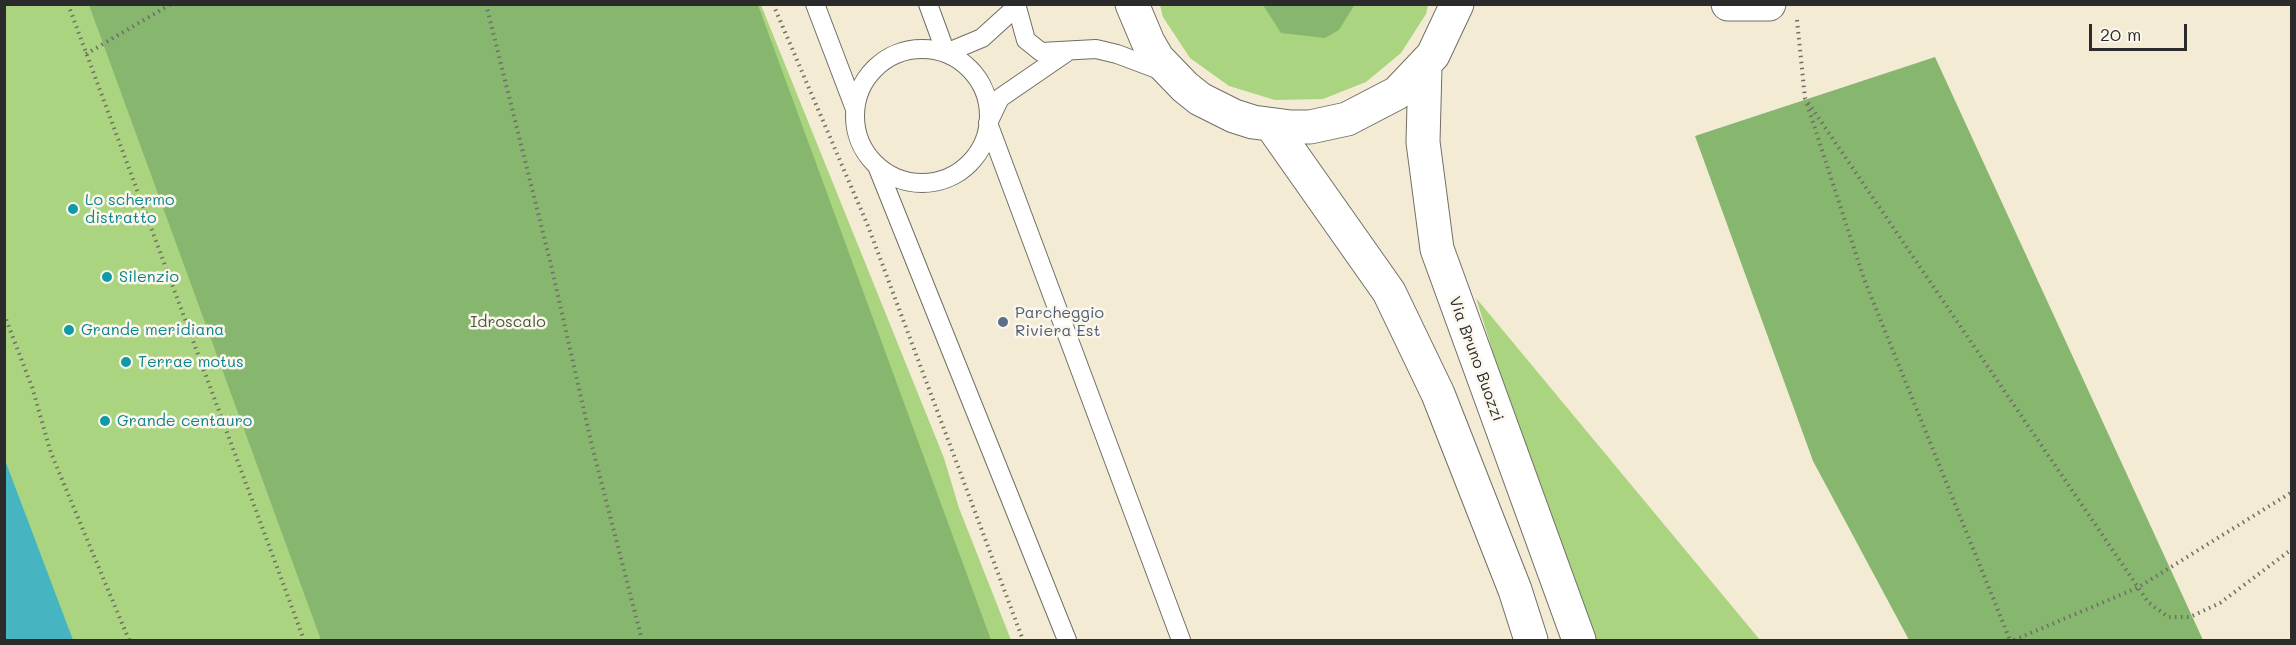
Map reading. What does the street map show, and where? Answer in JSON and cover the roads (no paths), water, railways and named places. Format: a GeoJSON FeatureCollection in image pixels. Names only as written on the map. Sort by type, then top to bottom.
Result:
{"type":"FeatureCollection","features":[{"type":"Feature","properties":{"kind":"main road"},"geometry":{"type":"LineString","coordinates":[[1132,4],[1148,42],[1171,74],[1200,99],[1253,122],[1272,126],[1310,127],[1347,119],[1397,93],[1425,67],[1452,18],[1478,4]]}},
{"type":"Feature","properties":{"kind":"main road"},"geometry":{"type":"LineString","coordinates":[[1728,4],[1783,10]]}},
{"type":"Feature","properties":{"kind":"main road","name":"Via Bruno Buozzi"},"geometry":{"type":"LineString","coordinates":[[1425,67],[1423,142],[1437,249],[1579,640]]}},
{"type":"Feature","properties":{"kind":"main road"},"geometry":{"type":"LineString","coordinates":[[1272,126],[1389,292],[1438,394],[1515,590],[1531,640]]}},
{"type":"Feature","properties":{"kind":"lane"},"geometry":{"type":"LineString","coordinates":[[815,4],[855,109]]}},
{"type":"Feature","properties":{"kind":"lane"},"geometry":{"type":"LineString","coordinates":[[928,4],[946,53]]}},
{"type":"Feature","properties":{"kind":"lane"},"geometry":{"type":"LineString","coordinates":[[946,53],[981,38],[1015,6],[1026,40],[1041,52],[1096,50],[1117,54],[1171,74]]}},
{"type":"Feature","properties":{"kind":"lane"},"geometry":{"type":"LineString","coordinates":[[926,49],[946,53],[964,63],[977,76],[985,93],[990,110],[981,149],[969,165],[952,177],[933,183],[913,183],[894,178],[877,166],[864,150],[856,131],[855,109],[860,89],[871,72],[887,59],[916,50],[926,49]]}},
{"type":"Feature","properties":{"kind":"lane"},"geometry":{"type":"LineString","coordinates":[[1066,52],[1000,98],[988,123],[1181,640]]}},
{"type":"Feature","properties":{"kind":"lane"},"geometry":{"type":"LineString","coordinates":[[877,166],[1067,640]]}},
{"type":"Feature","properties":{"kind":"water"},"geometry":{"type":"Polygon","coordinates":[[[5,460],[73,640],[5,640],[5,460]]]}},
{"type":"Feature","properties":{"kind":"place","name":"Lo schermo distratto"},"geometry":{"type":"Point","coordinates":[73,209]}},
{"type":"Feature","properties":{"kind":"place","name":"Silenzio"},"geometry":{"type":"Point","coordinates":[107,277]}},
{"type":"Feature","properties":{"kind":"place","name":"Parcheggio Riviera Est"},"geometry":{"type":"Point","coordinates":[1003,322]}},
{"type":"Feature","properties":{"kind":"place","name":"Grande meridiana"},"geometry":{"type":"Point","coordinates":[69,330]}},
{"type":"Feature","properties":{"kind":"place","name":"Terrae motus"},"geometry":{"type":"Point","coordinates":[126,362]}},
{"type":"Feature","properties":{"kind":"place","name":"Grande centauro"},"geometry":{"type":"Point","coordinates":[105,421]}},
{"type":"Feature","properties":{"kind":"park label","name":"Idroscalo"},"geometry":{"type":"Point","coordinates":[508,322]}}]}
